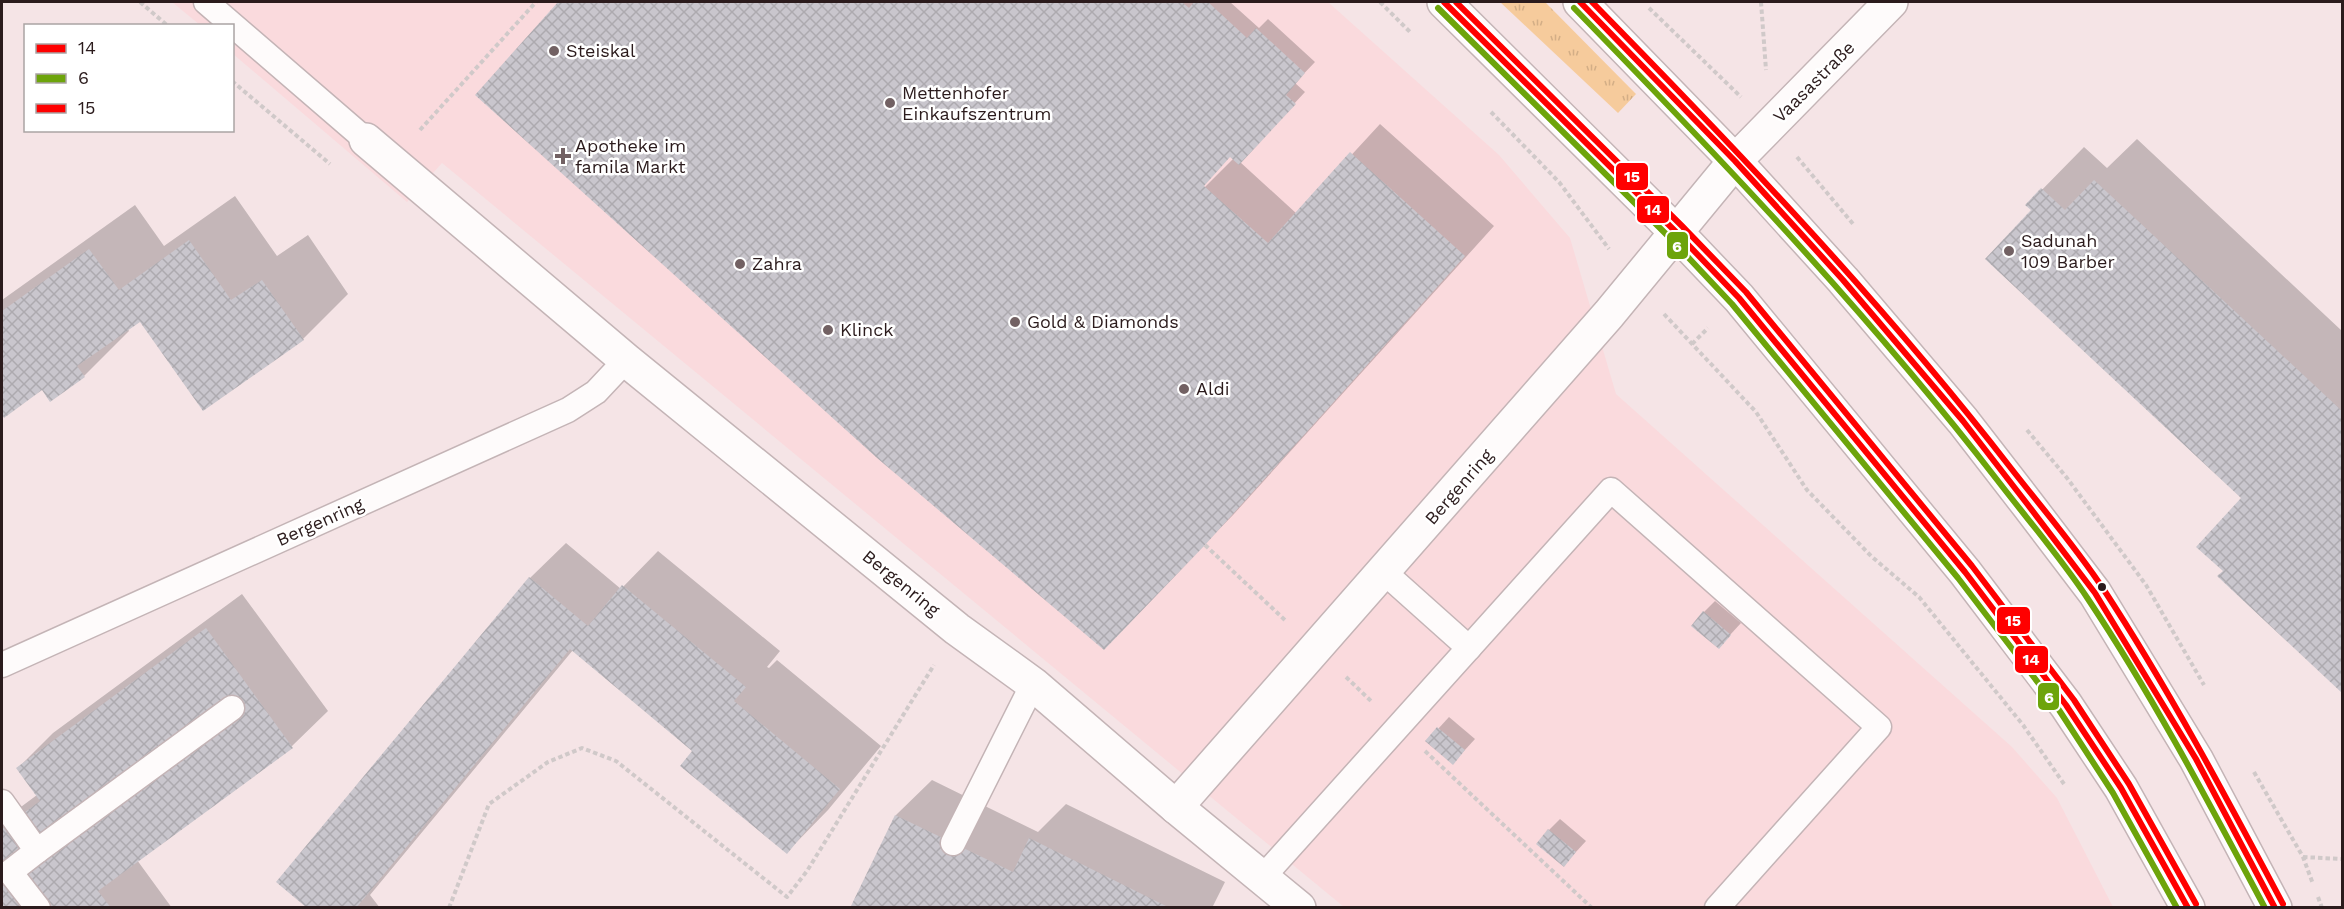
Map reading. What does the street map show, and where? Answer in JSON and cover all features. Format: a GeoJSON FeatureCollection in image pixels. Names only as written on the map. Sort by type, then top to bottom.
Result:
{"type":"FeatureCollection","features":[{"type":"Feature","properties":{"kind":"main road"},"geometry":{"type":"LineString","coordinates":[[1444,2],[1601,156],[1739,298],[1965,572],[2066,705],[2121,788],[2188,908]]}},
{"type":"Feature","properties":{"kind":"main road"},"geometry":{"type":"LineString","coordinates":[[1580,2],[1735,161],[1910,357],[1963,421],[2095,593],[2196,759],[2275,908]]}},
{"type":"Feature","properties":{"kind":"main road","name":"Vaasastraße"},"geometry":{"type":"LineString","coordinates":[[1735,161],[1892,2]]}},
{"type":"Feature","properties":{"kind":"main road","name":"Bergenring"},"geometry":{"type":"LineString","coordinates":[[366,140],[626,360],[957,628],[1033,684],[1176,807],[1299,908]]}},
{"type":"Feature","properties":{"kind":"main road","name":"Bergenring"},"geometry":{"type":"LineString","coordinates":[[1176,807],[1635,284],[1735,161]]}},
{"type":"Feature","properties":{"kind":"lane"},"geometry":{"type":"LineString","coordinates":[[206,2],[232,24]]}},
{"type":"Feature","properties":{"kind":"lane"},"geometry":{"type":"LineString","coordinates":[[234,26],[366,140]]}},
{"type":"Feature","properties":{"kind":"lane","name":"Bergenring"},"geometry":{"type":"LineString","coordinates":[[2,665],[568,410],[596,392],[626,360]]}},
{"type":"Feature","properties":{"kind":"lane"},"geometry":{"type":"LineString","coordinates":[[1262,878],[1611,490],[1879,727],[1716,908]]}},
{"type":"Feature","properties":{"kind":"lane"},"geometry":{"type":"LineString","coordinates":[[1384,572],[1469,648]]}},
{"type":"Feature","properties":{"kind":"lane"},"geometry":{"type":"LineString","coordinates":[[953,843],[1033,684]]}},
{"type":"Feature","properties":{"kind":"lane"},"geometry":{"type":"LineString","coordinates":[[38,908],[10,872],[232,708]]}},
{"type":"Feature","properties":{"kind":"lane"},"geometry":{"type":"LineString","coordinates":[[2,802],[38,851]]}},
{"type":"Feature","properties":{"kind":"path"},"geometry":{"type":"LineString","coordinates":[[140,2],[166,24]]}},
{"type":"Feature","properties":{"kind":"path"},"geometry":{"type":"LineString","coordinates":[[392,162],[536,2]]}},
{"type":"Feature","properties":{"kind":"path"},"geometry":{"type":"LineString","coordinates":[[1380,2],[1414,35]]}},
{"type":"Feature","properties":{"kind":"path"},"geometry":{"type":"LineString","coordinates":[[1642,2],[1770,125]]}},
{"type":"Feature","properties":{"kind":"path"},"geometry":{"type":"LineString","coordinates":[[1761,2],[1770,125]]}},
{"type":"Feature","properties":{"kind":"path"},"geometry":{"type":"LineString","coordinates":[[1663,87],[1695,53]]}},
{"type":"Feature","properties":{"kind":"path"},"geometry":{"type":"LineString","coordinates":[[1488,109],[1559,182],[1635,284],[1756,412],[1807,490],[1871,556],[1919,597],[2024,725],[2070,793]]}},
{"type":"Feature","properties":{"kind":"path"},"geometry":{"type":"LineString","coordinates":[[1567,192],[1601,156]]}},
{"type":"Feature","properties":{"kind":"path"},"geometry":{"type":"LineString","coordinates":[[449,908],[489,804],[548,762],[582,748],[616,760],[787,897],[807,871],[957,628]]}},
{"type":"Feature","properties":{"kind":"path"},"geometry":{"type":"LineString","coordinates":[[2303,857],[2343,859]]}},
{"type":"Feature","properties":{"kind":"shaded area"},"geometry":{"type":"Polygon","coordinates":[[[172,2],[1328,2],[1499,155],[1570,238],[1616,394],[2012,747],[2057,798],[2113,907],[1344,907],[442,163],[407,202],[234,55],[234,24],[199,24],[172,2]]]}},
{"type":"Feature","properties":{"kind":"green space"},"geometry":{"type":"Polygon","coordinates":[[[1500,2],[1545,2],[1636,94],[1618,113],[1500,2]]]}},
{"type":"Feature","properties":{"kind":"building"},"geometry":{"type":"Polygon","coordinates":[[[558,2],[1182,2],[1189,8],[1194,2],[1208,2],[1247,38],[1256,28],[1305,73],[1286,95],[1296,104],[1239,165],[1230,157],[1204,186],[1268,243],[1350,152],[1465,256],[1205,545],[1104,650],[877,458],[475,95],[558,2]]]}},
{"type":"Feature","properties":{"kind":"building"},"geometry":{"type":"Polygon","coordinates":[[[2094,180],[2342,411],[2342,693],[2217,576],[2223,571],[2196,547],[2241,498],[1985,259],[2031,210],[2025,205],[2041,188],[2065,210],[2094,180]]]}},
{"type":"Feature","properties":{"kind":"building"},"geometry":{"type":"Polygon","coordinates":[[[189,240],[231,300],[262,280],[304,340],[203,411],[140,322],[77,366],[85,377],[50,402],[42,390],[4,418],[2,414],[2,311],[89,249],[119,290],[189,240]]]}},
{"type":"Feature","properties":{"kind":"building"},"geometry":{"type":"Polygon","coordinates":[[[529,577],[588,626],[622,585],[746,687],[734,701],[840,789],[787,854],[680,766],[692,751],[570,649],[356,908],[307,908],[276,882],[529,577]]]}},
{"type":"Feature","properties":{"kind":"building"},"geometry":{"type":"Polygon","coordinates":[[[1703,611],[1731,635],[1719,649],[1691,626],[1703,611]]]}},
{"type":"Feature","properties":{"kind":"building"},"geometry":{"type":"Polygon","coordinates":[[[206,628],[293,748],[98,891],[111,908],[2,908],[2,829],[40,801],[16,768],[206,628]]]}},
{"type":"Feature","properties":{"kind":"building"},"geometry":{"type":"Polygon","coordinates":[[[1437,727],[1465,750],[1453,765],[1425,741],[1437,727]]]}},
{"type":"Feature","properties":{"kind":"building"},"geometry":{"type":"Polygon","coordinates":[[[895,815],[1013,872],[1029,838],[1170,908],[850,908],[895,815]]]}},
{"type":"Feature","properties":{"kind":"building"},"geometry":{"type":"Polygon","coordinates":[[[1548,829],[1576,852],[1564,867],[1536,844],[1548,829]]]}},
{"type":"Feature","properties":{"kind":"transit line","name":"14"},"geometry":{"type":"LineString","coordinates":[[1444,2],[1676,232],[1739,298],[1965,572],[2066,705],[2121,788],[2188,908]]}},
{"type":"Feature","properties":{"kind":"transit line","name":"15"},"geometry":{"type":"LineString","coordinates":[[1456,2],[1746,292],[1972,566],[2074,700],[2129,784],[2196,904]]}},
{"type":"Feature","properties":{"kind":"transit line","name":"14"},"geometry":{"type":"LineString","coordinates":[[1580,2],[1735,161],[1843,280],[1963,421],[2028,505],[2095,593],[2196,759],[2275,908]]}},
{"type":"Feature","properties":{"kind":"transit line","name":"15"},"geometry":{"type":"LineString","coordinates":[[1592,2],[1808,228],[1961,406],[2070,543],[2104,590],[2152,667],[2219,784],[2283,904]]}},
{"type":"Feature","properties":{"kind":"transit line","name":"6"},"geometry":{"type":"LineString","coordinates":[[1438,8],[1670,238],[1732,304],[1958,578],[2059,710],[2113,793],[2177,908]]}},
{"type":"Feature","properties":{"kind":"transit line","name":"6"},"geometry":{"type":"LineString","coordinates":[[1574,8],[1739,180],[1846,298],[1949,419],[2056,554],[2136,674],[2265,908]]}},
{"type":"Feature","properties":{"kind":"place","name":"Steiskal"},"geometry":{"type":"Point","coordinates":[554,51]}},
{"type":"Feature","properties":{"kind":"place","name":"Mettenhofer Einkaufszentrum"},"geometry":{"type":"Point","coordinates":[890,103]}},
{"type":"Feature","properties":{"kind":"place","name":"Apotheke im famila Markt"},"geometry":{"type":"Point","coordinates":[563,156]}},
{"type":"Feature","properties":{"kind":"place","name":"Sadunah 109 Barber"},"geometry":{"type":"Point","coordinates":[2009,251]}},
{"type":"Feature","properties":{"kind":"place","name":"Zahra"},"geometry":{"type":"Point","coordinates":[740,264]}},
{"type":"Feature","properties":{"kind":"place","name":"Gold & Diamonds"},"geometry":{"type":"Point","coordinates":[1015,322]}},
{"type":"Feature","properties":{"kind":"place","name":"Klinck"},"geometry":{"type":"Point","coordinates":[828,330]}},
{"type":"Feature","properties":{"kind":"place","name":"Aldi"},"geometry":{"type":"Point","coordinates":[1184,389]}}]}
